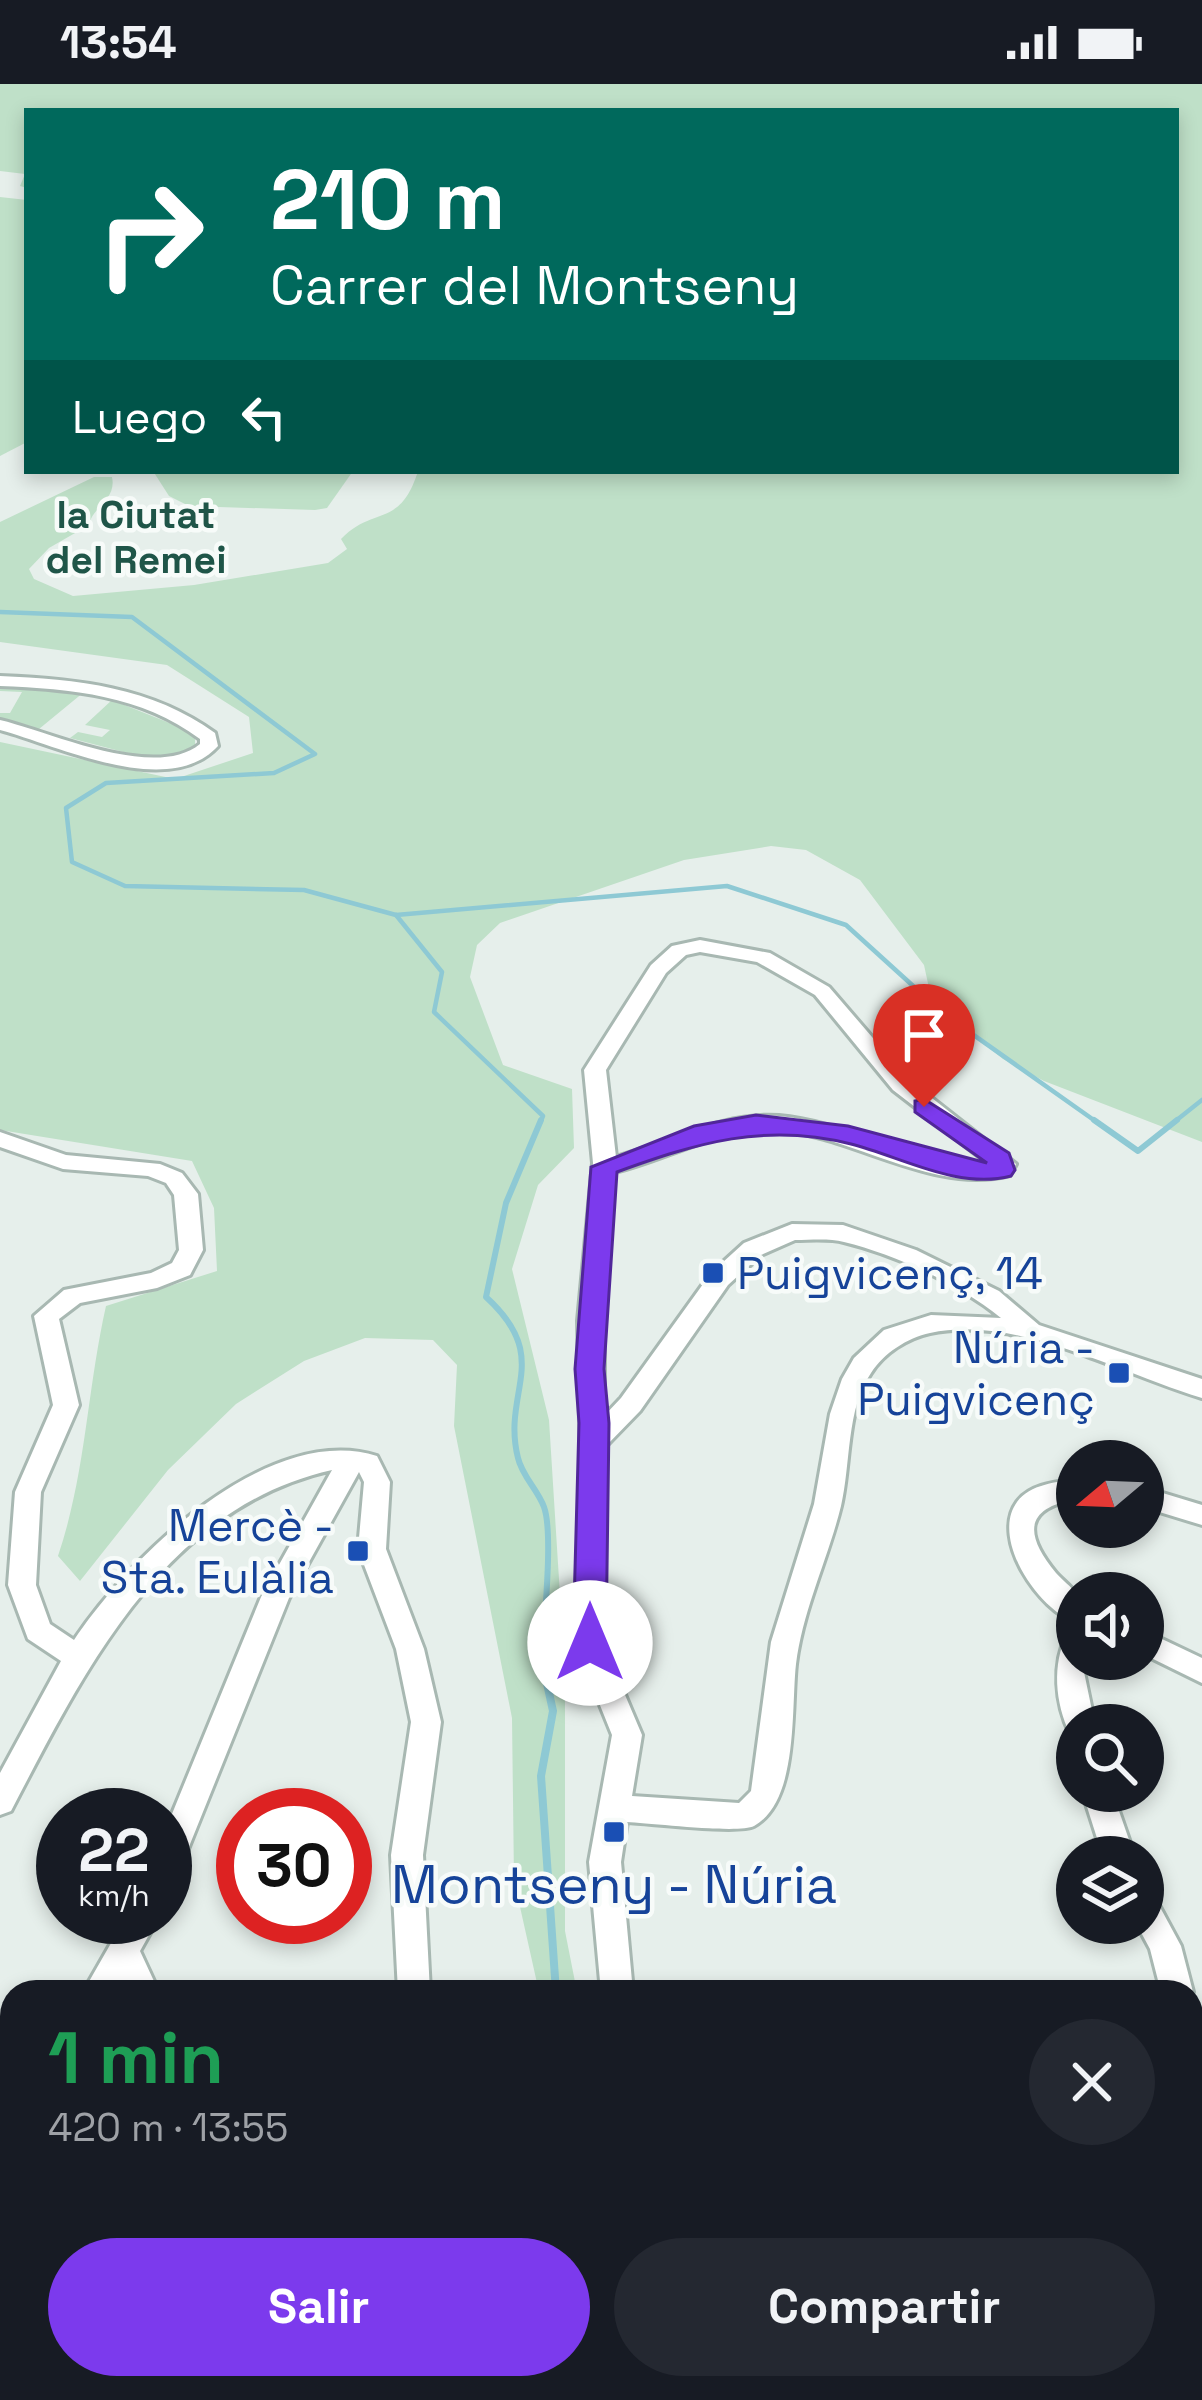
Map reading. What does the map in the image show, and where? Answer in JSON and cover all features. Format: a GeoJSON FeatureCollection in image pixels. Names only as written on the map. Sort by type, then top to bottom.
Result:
{"type":"FeatureCollection","features":[{"type":"Feature","properties":{"kind":"street"},"geometry":{"type":"LineString","coordinates":[[0,681],[65,683],[126,697],[197,728],[209,737],[209,746],[189,762],[145,764],[0,725]]}},
{"type":"Feature","properties":{"kind":"street"},"geometry":{"type":"LineString","coordinates":[[604,1167],[703,1132],[756,1123],[848,1135],[977,1174],[1002,1170],[1004,1164],[901,1085],[822,991],[763,957],[700,946],[679,950],[658,969],[595,1070],[604,1167],[589,1369],[593,1443],[590,1643],[627,1735],[605,1862],[616,1980]]}},
{"type":"Feature","properties":{"kind":"street"},"geometry":{"type":"LineString","coordinates":[[0,1139],[63,1162],[152,1169],[174,1178],[188,1204],[190,1255],[177,1273],[73,1296],[46,1316],[66,1405],[28,1492],[22,1585],[38,1630],[48,1642],[80,1658]]}},
{"type":"Feature","properties":{"kind":"street"},"geometry":{"type":"LineString","coordinates":[[593,1443],[642,1390],[712,1288],[736,1262],[785,1233],[833,1227],[859,1233],[982,1292],[1034,1335]]}},
{"type":"Feature","properties":{"kind":"street"},"geometry":{"type":"LineString","coordinates":[[613,1808],[745,1816],[765,1796],[785,1640],[828,1502],[849,1395],[863,1364],[886,1338],[917,1323],[961,1318],[1034,1335],[1202,1389]]}},
{"type":"Feature","properties":{"kind":"street"},"geometry":{"type":"LineString","coordinates":[[192,1802],[275,1597],[352,1458]]}},
{"type":"Feature","properties":{"kind":"street"},"geometry":{"type":"LineString","coordinates":[[0,1802],[100,1624],[210,1514],[295,1467],[352,1458],[368,1463],[377,1482],[372,1549],[410,1649],[426,1722],[407,1855],[413,1980]]}},
{"type":"Feature","properties":{"kind":"street"},"geometry":{"type":"LineString","coordinates":[[1056,1493],[1038,1497],[1023,1511],[1019,1532],[1048,1589],[1056,1595]]}},
{"type":"Feature","properties":{"kind":"street"},"geometry":{"type":"LineString","coordinates":[[1164,1503],[1202,1515]]}},
{"type":"Feature","properties":{"kind":"street"},"geometry":{"type":"LineString","coordinates":[[1164,1652],[1202,1671]]}},
{"type":"Feature","properties":{"kind":"street"},"geometry":{"type":"LineString","coordinates":[[106,1980],[129,1944]]}},
{"type":"Feature","properties":{"kind":"street"},"geometry":{"type":"LineString","coordinates":[[1164,1944],[1174,1980]]}},
{"type":"Feature","properties":{"kind":"street"},"geometry":{"type":"LineString","coordinates":[[125,1952],[138,1980]]}},
{"type":"Feature","properties":{"kind":"green space"},"geometry":{"type":"Polygon","coordinates":[[[0,84],[1202,84],[1202,1142],[1044,1081],[1003,1059],[932,1002],[924,965],[860,880],[806,850],[771,846],[684,860],[500,923],[477,945],[470,977],[503,1065],[572,1089],[574,1148],[538,1185],[512,1269],[549,1420],[565,1675],[565,1931],[575,1980],[536,1980],[514,1880],[512,1718],[454,1426],[457,1365],[433,1340],[365,1338],[304,1361],[236,1404],[168,1470],[80,1581],[58,1556],[75,1494],[106,1306],[217,1271],[214,1208],[192,1161],[0,1130],[0,742],[175,779],[253,753],[249,717],[167,665],[0,642],[0,522],[94,477],[112,477],[111,492],[89,525],[49,548],[29,569],[34,579],[73,596],[194,585],[328,563],[347,549],[341,539],[353,529],[403,501],[417,474],[1179,474],[1179,108],[24,108],[24,174],[0,171],[0,84]]]}},
{"type":"Feature","properties":{"kind":"green space"},"geometry":{"type":"Polygon","coordinates":[[[0,197],[24,200],[24,444],[0,456],[0,197]]]}},
{"type":"Feature","properties":{"kind":"green space"},"geometry":{"type":"Polygon","coordinates":[[[155,474],[351,474],[327,508],[315,510],[189,506],[169,496],[155,474]]]}},
{"type":"Feature","properties":{"kind":"green space"},"geometry":{"type":"Polygon","coordinates":[[[0,685],[84,692],[39,729],[0,721],[0,713],[10,713],[22,692],[0,691],[0,685]]]}},
{"type":"Feature","properties":{"kind":"green space"},"geometry":{"type":"Polygon","coordinates":[[[112,700],[187,730],[195,736],[195,751],[150,759],[70,738],[78,732],[102,737],[110,730],[85,725],[112,700]]]}},
{"type":"Feature","properties":{"kind":"waterway"},"geometry":{"type":"LineString","coordinates":[[0,612],[132,617],[315,754],[274,773],[106,783],[66,808],[72,862],[125,886],[304,890],[396,915]]}},
{"type":"Feature","properties":{"kind":"waterway"},"geometry":{"type":"LineString","coordinates":[[396,915],[727,886],[846,925],[944,1014],[1098,1123]]}},
{"type":"Feature","properties":{"kind":"waterway"},"geometry":{"type":"LineString","coordinates":[[396,915],[442,972],[434,1012],[543,1116],[540,1123]]}},
{"type":"Feature","properties":{"kind":"waterway"},"geometry":{"type":"LineString","coordinates":[[1173,1123],[1202,1100]]}},
{"type":"Feature","properties":{"kind":"waterway"},"geometry":{"type":"LineString","coordinates":[[541,1120],[506,1203],[486,1297],[506,1319],[522,1358],[515,1413],[518,1458],[547,1520],[542,1664],[546,1682]]}},
{"type":"Feature","properties":{"kind":"waterway"},"geometry":{"type":"LineString","coordinates":[[1094,1120],[1138,1151],[1177,1120]]}},
{"type":"Feature","properties":{"kind":"waterway"},"geometry":{"type":"LineString","coordinates":[[546,1679],[553,1711],[541,1776],[555,1980]]}},
{"type":"Feature","properties":{"kind":"place","name":"Puigvicenç, 14"},"geometry":{"type":"Point","coordinates":[713,1273]}},
{"type":"Feature","properties":{"kind":"place","name":"Núria - Puigvicenç"},"geometry":{"type":"Point","coordinates":[1119,1373]}},
{"type":"Feature","properties":{"kind":"place","name":"Mercè - Sta. Eulàlia"},"geometry":{"type":"Point","coordinates":[358,1551]}},
{"type":"Feature","properties":{"kind":"place","name":"Montseny - Núria"},"geometry":{"type":"Point","coordinates":[614,1832]}},
{"type":"Feature","properties":{"kind":"district","name":"la Ciutat del Remei"},"geometry":{"type":"Point","coordinates":[136,536]}},
{"type":"Feature","properties":{"kind":"route"},"geometry":{"type":"LineString","coordinates":[[590,1643],[594,1423],[589,1369],[604,1167],[636,1160],[703,1132],[756,1123],[848,1135],[977,1174],[1002,1170],[999,1159],[924,1107]]}}]}
